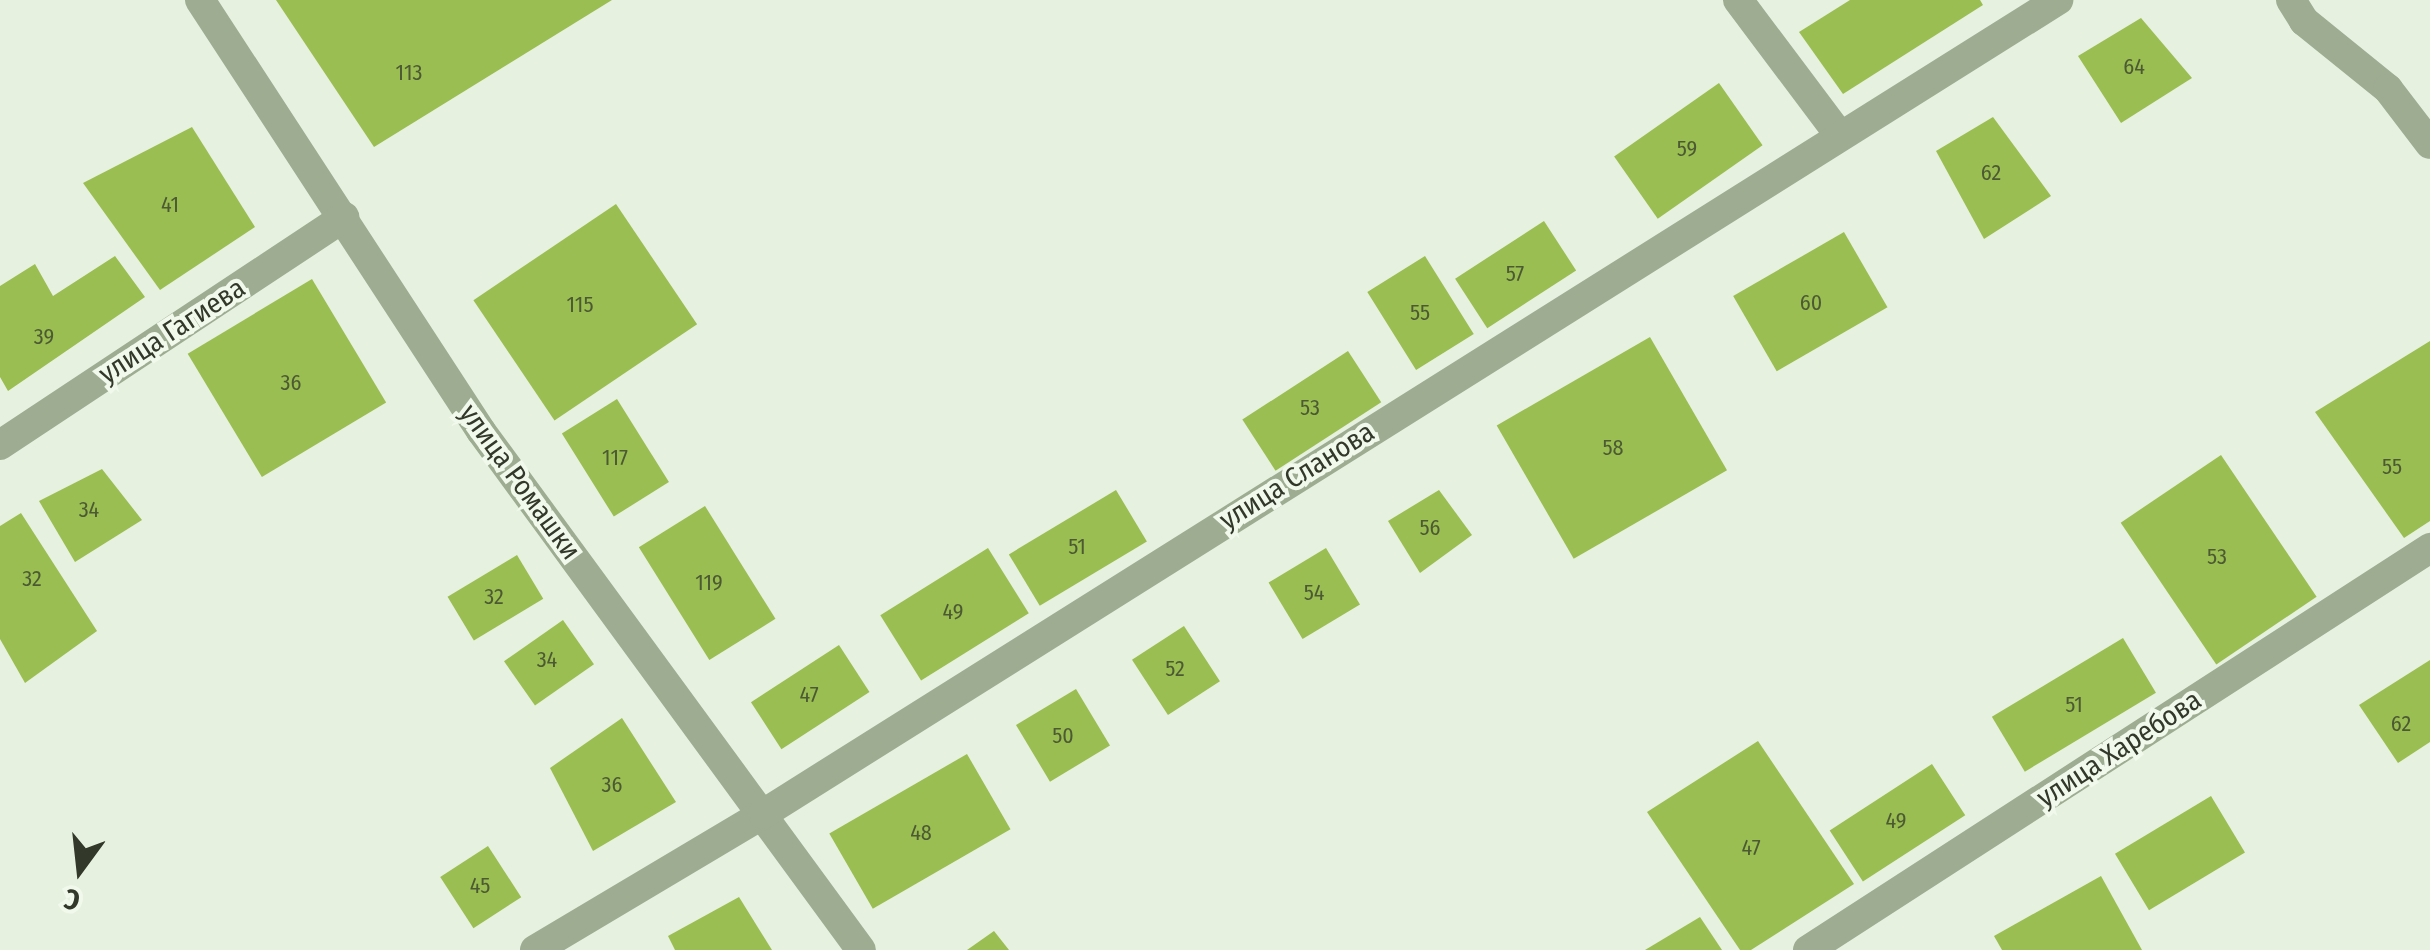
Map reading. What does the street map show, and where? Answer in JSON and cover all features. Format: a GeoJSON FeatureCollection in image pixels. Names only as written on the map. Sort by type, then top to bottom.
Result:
{"type":"FeatureCollection","features":[{"type":"Feature","properties":{"kind":"street","name":"улица Ромашки"},"geometry":{"type":"LineString","coordinates":[[200,0],[481,431],[861,950]]}},
{"type":"Feature","properties":{"kind":"street"},"geometry":{"type":"LineString","coordinates":[[1738,0],[1838,133]]}},
{"type":"Feature","properties":{"kind":"street","name":"улица Сланова"},"geometry":{"type":"LineString","coordinates":[[535,950],[763,814],[1838,133],[2058,0]]}},
{"type":"Feature","properties":{"kind":"street"},"geometry":{"type":"LineString","coordinates":[[2291,0],[2304,21],[2388,88],[2430,144]]}},
{"type":"Feature","properties":{"kind":"street","name":"улица Гагиева"},"geometry":{"type":"LineString","coordinates":[[0,444],[344,217]]}},
{"type":"Feature","properties":{"kind":"street","name":"улица Харебова"},"geometry":{"type":"LineString","coordinates":[[1808,950],[2430,548]]}},
{"type":"Feature","properties":{"kind":"building"},"geometry":{"type":"Polygon","coordinates":[[[276,0],[612,0],[374,147],[276,0]]]}},
{"type":"Feature","properties":{"kind":"building"},"geometry":{"type":"Polygon","coordinates":[[[1850,0],[1980,0],[1983,5],[1843,94],[1799,32],[1850,0]]]}},
{"type":"Feature","properties":{"kind":"building"},"geometry":{"type":"Polygon","coordinates":[[[2141,18],[2192,78],[2121,123],[2078,56],[2141,18]]]}},
{"type":"Feature","properties":{"kind":"building"},"geometry":{"type":"Polygon","coordinates":[[[1719,83],[1763,145],[1658,219],[1614,156],[1719,83]]]}},
{"type":"Feature","properties":{"kind":"building"},"geometry":{"type":"Polygon","coordinates":[[[1993,117],[2051,196],[1984,239],[1936,151],[1993,117]]]}},
{"type":"Feature","properties":{"kind":"building"},"geometry":{"type":"Polygon","coordinates":[[[192,127],[255,227],[160,290],[83,183],[192,127]]]}},
{"type":"Feature","properties":{"kind":"building"},"geometry":{"type":"Polygon","coordinates":[[[616,204],[697,324],[554,420],[473,300],[616,204]]]}},
{"type":"Feature","properties":{"kind":"building"},"geometry":{"type":"Polygon","coordinates":[[[1544,221],[1576,270],[1487,328],[1455,279],[1544,221]]]}},
{"type":"Feature","properties":{"kind":"building"},"geometry":{"type":"Polygon","coordinates":[[[1844,232],[1888,307],[1777,371],[1733,296],[1844,232]]]}},
{"type":"Feature","properties":{"kind":"building"},"geometry":{"type":"Polygon","coordinates":[[[115,256],[145,297],[8,391],[0,377],[0,286],[35,264],[53,296],[115,256]]]}},
{"type":"Feature","properties":{"kind":"building"},"geometry":{"type":"Polygon","coordinates":[[[1425,256],[1474,334],[1416,370],[1367,292],[1425,256]]]}},
{"type":"Feature","properties":{"kind":"building"},"geometry":{"type":"Polygon","coordinates":[[[312,279],[386,402],[262,477],[188,354],[312,279]]]}},
{"type":"Feature","properties":{"kind":"building"},"geometry":{"type":"Polygon","coordinates":[[[1650,337],[1727,470],[1574,559],[1497,426],[1650,337]]]}},
{"type":"Feature","properties":{"kind":"building"},"geometry":{"type":"Polygon","coordinates":[[[2430,341],[2430,521],[2404,538],[2315,412],[2430,341]]]}},
{"type":"Feature","properties":{"kind":"building"},"geometry":{"type":"Polygon","coordinates":[[[1348,351],[1381,402],[1276,471],[1242,420],[1348,351]]]}},
{"type":"Feature","properties":{"kind":"building"},"geometry":{"type":"Polygon","coordinates":[[[617,399],[669,482],[614,517],[562,433],[617,399]]]}},
{"type":"Feature","properties":{"kind":"building"},"geometry":{"type":"Polygon","coordinates":[[[2221,455],[2317,597],[2216,664],[2121,523],[2221,455]]]}},
{"type":"Feature","properties":{"kind":"building"},"geometry":{"type":"Polygon","coordinates":[[[102,469],[142,520],[75,562],[39,501],[102,469]]]}},
{"type":"Feature","properties":{"kind":"building"},"geometry":{"type":"Polygon","coordinates":[[[1116,490],[1147,541],[1040,606],[1009,554],[1116,490]]]}},
{"type":"Feature","properties":{"kind":"building"},"geometry":{"type":"Polygon","coordinates":[[[1439,490],[1472,535],[1420,573],[1388,521],[1439,490]]]}},
{"type":"Feature","properties":{"kind":"building"},"geometry":{"type":"Polygon","coordinates":[[[705,506],[775,619],[709,660],[639,547],[705,506]]]}},
{"type":"Feature","properties":{"kind":"building"},"geometry":{"type":"Polygon","coordinates":[[[21,513],[97,631],[25,683],[0,639],[0,526],[21,513]]]}},
{"type":"Feature","properties":{"kind":"building"},"geometry":{"type":"Polygon","coordinates":[[[988,548],[1029,613],[921,681],[880,615],[988,548]]]}},
{"type":"Feature","properties":{"kind":"building"},"geometry":{"type":"Polygon","coordinates":[[[1326,548],[1360,605],[1303,639],[1269,583],[1326,548]]]}},
{"type":"Feature","properties":{"kind":"building"},"geometry":{"type":"Polygon","coordinates":[[[517,555],[543,599],[474,640],[448,597],[517,555]]]}},
{"type":"Feature","properties":{"kind":"building"},"geometry":{"type":"Polygon","coordinates":[[[563,620],[594,664],[535,706],[504,661],[563,620]]]}},
{"type":"Feature","properties":{"kind":"building"},"geometry":{"type":"Polygon","coordinates":[[[1184,626],[1220,681],[1168,715],[1132,660],[1184,626]]]}},
{"type":"Feature","properties":{"kind":"building"},"geometry":{"type":"Polygon","coordinates":[[[2123,638],[2156,693],[2025,772],[1992,717],[2123,638]]]}},
{"type":"Feature","properties":{"kind":"building"},"geometry":{"type":"Polygon","coordinates":[[[839,645],[869,692],[781,749],[751,702],[839,645]]]}},
{"type":"Feature","properties":{"kind":"building"},"geometry":{"type":"Polygon","coordinates":[[[2430,660],[2430,742],[2398,763],[2359,705],[2430,660]]]}},
{"type":"Feature","properties":{"kind":"building"},"geometry":{"type":"Polygon","coordinates":[[[1076,689],[1110,746],[1050,782],[1016,725],[1076,689]]]}},
{"type":"Feature","properties":{"kind":"building"},"geometry":{"type":"Polygon","coordinates":[[[622,718],[676,802],[593,851],[550,768],[622,718]]]}},
{"type":"Feature","properties":{"kind":"building"},"geometry":{"type":"Polygon","coordinates":[[[1758,741],[1854,884],[1751,950],[1740,950],[1647,812],[1758,741]]]}},
{"type":"Feature","properties":{"kind":"building"},"geometry":{"type":"Polygon","coordinates":[[[967,754],[1010,829],[873,909],[829,834],[967,754]]]}},
{"type":"Feature","properties":{"kind":"building"},"geometry":{"type":"Polygon","coordinates":[[[1932,764],[1965,815],[1863,882],[1830,830],[1932,764]]]}},
{"type":"Feature","properties":{"kind":"building"},"geometry":{"type":"Polygon","coordinates":[[[2211,796],[2245,853],[2149,910],[2115,854],[2211,796]]]}},
{"type":"Feature","properties":{"kind":"building"},"geometry":{"type":"Polygon","coordinates":[[[488,846],[521,897],[473,928],[440,877],[488,846]]]}},
{"type":"Feature","properties":{"kind":"building"},"geometry":{"type":"Polygon","coordinates":[[[2101,876],[2142,950],[2002,950],[1994,936],[2101,876]]]}},
{"type":"Feature","properties":{"kind":"building"},"geometry":{"type":"Polygon","coordinates":[[[739,897],[772,950],[675,950],[668,936],[739,897]]]}},
{"type":"Feature","properties":{"kind":"building"},"geometry":{"type":"Polygon","coordinates":[[[1700,917],[1722,950],[1645,950],[1700,917]]]}},
{"type":"Feature","properties":{"kind":"building"},"geometry":{"type":"Polygon","coordinates":[[[994,931],[1009,950],[967,950],[994,931]]]}}]}
